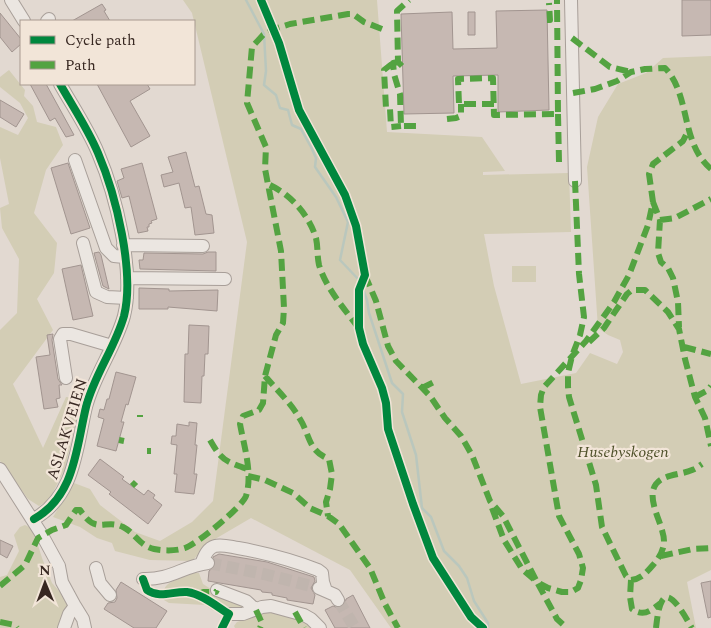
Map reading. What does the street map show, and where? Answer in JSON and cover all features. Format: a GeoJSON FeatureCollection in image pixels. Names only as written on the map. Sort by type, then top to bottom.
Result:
{"type":"FeatureCollection","features":[{"type":"Feature","properties":{"kind":"street"},"geometry":{"type":"LineString","coordinates":[[571,0],[575,181]]}},
{"type":"Feature","properties":{"kind":"street"},"geometry":{"type":"LineString","coordinates":[[17,2],[24,20]]}},
{"type":"Feature","properties":{"kind":"street","name":"ASLAKVEIEN"},"geometry":{"type":"LineString","coordinates":[[34,520],[53,506],[69,478],[89,395],[124,316],[127,298],[124,251],[113,197],[101,161],[89,134],[61,85]]}},
{"type":"Feature","properties":{"kind":"street"},"geometry":{"type":"LineString","coordinates":[[75,160],[106,248],[114,256],[124,251],[203,246]]}},
{"type":"Feature","properties":{"kind":"street"},"geometry":{"type":"LineString","coordinates":[[83,243],[96,292],[107,297],[127,298]]}},
{"type":"Feature","properties":{"kind":"street"},"geometry":{"type":"LineString","coordinates":[[127,278],[224,279]]}},
{"type":"Feature","properties":{"kind":"street"},"geometry":{"type":"LineString","coordinates":[[66,378],[60,339],[63,334],[71,334],[112,346]]}},
{"type":"Feature","properties":{"kind":"street"},"geometry":{"type":"LineString","coordinates":[[0,469],[34,520],[58,566],[62,582],[83,619],[84,628]]}},
{"type":"Feature","properties":{"kind":"street"},"geometry":{"type":"LineString","coordinates":[[143,579],[153,580],[170,576],[205,563],[207,551],[213,546],[217,546],[271,555],[321,571],[322,589],[335,595],[338,600]]}},
{"type":"Feature","properties":{"kind":"street"},"geometry":{"type":"LineString","coordinates":[[96,568],[100,583],[110,594]]}},
{"type":"Feature","properties":{"kind":"street"},"geometry":{"type":"LineString","coordinates":[[218,590],[246,601],[256,610]]}},
{"type":"Feature","properties":{"kind":"street"},"geometry":{"type":"LineString","coordinates":[[64,628],[69,614],[75,606]]}},
{"type":"Feature","properties":{"kind":"street"},"geometry":{"type":"LineString","coordinates":[[229,614],[243,614],[271,606],[295,612],[311,619],[320,628]]}},
{"type":"Feature","properties":{"kind":"green space","name":"Husebyskogen"},"geometry":{"type":"Polygon","coordinates":[[[183,0],[377,0],[387,132],[482,137],[505,171],[483,172],[483,175],[569,173],[571,232],[484,234],[494,286],[521,384],[576,373],[590,353],[617,364],[623,352],[620,340],[598,328],[587,167],[598,117],[618,84],[646,73],[663,58],[711,56],[711,570],[687,582],[696,628],[391,628],[350,570],[251,518],[210,542],[192,561],[150,560],[115,551],[112,543],[97,538],[80,527],[53,517],[74,483],[90,489],[100,505],[135,532],[160,541],[192,522],[213,501],[247,242],[192,13],[183,0]]]}},
{"type":"Feature","properties":{"kind":"green space"},"geometry":{"type":"Polygon","coordinates":[[[9,70],[25,90],[24,96],[33,106],[37,122],[56,127],[63,145],[46,170],[34,213],[57,243],[54,273],[37,299],[53,330],[13,384],[43,448],[66,397],[81,398],[65,469],[49,500],[39,506],[28,499],[0,461],[0,330],[17,313],[19,259],[2,228],[0,208],[9,204],[0,158],[0,127],[18,135],[28,118],[20,103],[0,87],[0,77],[9,70]]]}},
{"type":"Feature","properties":{"kind":"green space"},"geometry":{"type":"Polygon","coordinates":[[[512,266],[536,266],[536,282],[512,282],[512,266]]]}},
{"type":"Feature","properties":{"kind":"green space"},"geometry":{"type":"Polygon","coordinates":[[[25,525],[33,529],[52,583],[68,601],[61,628],[0,628],[0,577],[7,575],[19,551],[14,535],[20,527],[25,525]]]}},
{"type":"Feature","properties":{"kind":"green space"},"geometry":{"type":"Polygon","coordinates":[[[191,573],[199,573],[203,584],[233,603],[249,608],[227,615],[212,610],[205,605],[169,603],[164,600],[163,593],[167,585],[191,573]]]}},
{"type":"Feature","properties":{"kind":"green space"},"geometry":{"type":"Polygon","coordinates":[[[272,609],[301,617],[315,628],[235,628],[234,626],[237,622],[272,609]]]}},
{"type":"Feature","properties":{"kind":"building"},"geometry":{"type":"Polygon","coordinates":[[[682,0],[711,0],[711,35],[682,36],[682,0]]]}},
{"type":"Feature","properties":{"kind":"building"},"geometry":{"type":"Polygon","coordinates":[[[102,4],[109,20],[74,20],[102,4]]]}},
{"type":"Feature","properties":{"kind":"building"},"geometry":{"type":"Polygon","coordinates":[[[547,10],[549,110],[498,112],[498,75],[453,76],[454,113],[404,114],[401,14],[452,12],[453,49],[497,48],[496,11],[547,10]]]}},
{"type":"Feature","properties":{"kind":"building"},"geometry":{"type":"Polygon","coordinates":[[[468,12],[475,12],[475,35],[468,35],[468,12]]]}},
{"type":"Feature","properties":{"kind":"building"},"geometry":{"type":"Polygon","coordinates":[[[0,13],[20,38],[20,45],[12,52],[0,37],[0,13]]]}},
{"type":"Feature","properties":{"kind":"building"},"geometry":{"type":"Polygon","coordinates":[[[31,85],[47,85],[74,135],[66,137],[55,118],[50,121],[31,85]]]}},
{"type":"Feature","properties":{"kind":"building"},"geometry":{"type":"Polygon","coordinates":[[[98,85],[148,85],[150,89],[130,101],[150,136],[131,147],[98,85]]]}},
{"type":"Feature","properties":{"kind":"building"},"geometry":{"type":"Polygon","coordinates":[[[0,100],[24,114],[16,127],[0,117],[0,100]]]}},
{"type":"Feature","properties":{"kind":"building"},"geometry":{"type":"Polygon","coordinates":[[[186,152],[195,187],[199,186],[206,214],[212,215],[214,233],[195,235],[191,207],[185,208],[179,183],[164,187],[161,175],[173,172],[168,157],[186,152]]]}},
{"type":"Feature","properties":{"kind":"building"},"geometry":{"type":"Polygon","coordinates":[[[68,163],[90,228],[71,234],[51,168],[68,163]]]}},
{"type":"Feature","properties":{"kind":"building"},"geometry":{"type":"Polygon","coordinates":[[[142,163],[157,219],[151,221],[152,223],[147,227],[148,231],[138,233],[129,196],[122,198],[117,181],[124,178],[121,169],[142,163]]]}},
{"type":"Feature","properties":{"kind":"building"},"geometry":{"type":"Polygon","coordinates":[[[99,252],[109,289],[103,286],[94,253],[99,252]]]}},
{"type":"Feature","properties":{"kind":"building"},"geometry":{"type":"Polygon","coordinates":[[[216,252],[216,271],[140,269],[139,260],[143,260],[144,253],[203,254],[216,252]]]}},
{"type":"Feature","properties":{"kind":"building"},"geometry":{"type":"Polygon","coordinates":[[[81,265],[93,316],[73,320],[62,269],[81,265]]]}},
{"type":"Feature","properties":{"kind":"building"},"geometry":{"type":"Polygon","coordinates":[[[139,288],[169,289],[169,291],[218,290],[217,311],[168,307],[168,309],[139,309],[139,288]]]}},
{"type":"Feature","properties":{"kind":"building"},"geometry":{"type":"Polygon","coordinates":[[[189,325],[209,326],[208,354],[205,354],[201,403],[184,402],[185,354],[188,354],[189,325]]]}},
{"type":"Feature","properties":{"kind":"building"},"geometry":{"type":"Polygon","coordinates":[[[53,334],[52,340],[58,379],[62,385],[59,385],[60,398],[56,399],[58,407],[44,409],[36,357],[50,355],[47,335],[53,334]]]}},
{"type":"Feature","properties":{"kind":"building"},"geometry":{"type":"Polygon","coordinates":[[[116,372],[136,377],[121,422],[124,422],[116,451],[97,446],[104,419],[98,417],[100,409],[104,410],[107,399],[109,399],[116,372]]]}},
{"type":"Feature","properties":{"kind":"building"},"geometry":{"type":"Polygon","coordinates":[[[189,422],[197,423],[194,474],[197,474],[194,494],[175,492],[177,474],[174,474],[177,445],[171,444],[172,436],[176,436],[177,424],[189,426],[189,422]]]}},
{"type":"Feature","properties":{"kind":"building"},"geometry":{"type":"Polygon","coordinates":[[[100,459],[124,477],[122,479],[144,495],[148,490],[155,495],[153,498],[162,505],[148,524],[88,475],[100,459]]]}},
{"type":"Feature","properties":{"kind":"building"},"geometry":{"type":"Polygon","coordinates":[[[0,540],[13,546],[7,558],[0,554],[0,540]]]}},
{"type":"Feature","properties":{"kind":"building"},"geometry":{"type":"Polygon","coordinates":[[[219,554],[267,562],[314,577],[315,581],[311,588],[315,595],[313,604],[287,600],[287,598],[262,592],[261,590],[208,581],[209,571],[216,565],[213,557],[219,554]]]}},
{"type":"Feature","properties":{"kind":"building"},"geometry":{"type":"Polygon","coordinates":[[[711,581],[711,617],[708,618],[701,583],[711,581]]]}},
{"type":"Feature","properties":{"kind":"building"},"geometry":{"type":"Polygon","coordinates":[[[121,582],[167,611],[156,628],[134,628],[104,609],[108,603],[115,602],[117,598],[116,590],[121,582]]]}},
{"type":"Feature","properties":{"kind":"building"},"geometry":{"type":"Polygon","coordinates":[[[353,595],[370,628],[335,628],[325,610],[333,606],[342,607],[346,599],[353,595]]]}},
{"type":"Feature","properties":{"kind":"waterway"},"geometry":{"type":"LineString","coordinates":[[246,0],[264,34],[266,71],[264,85],[276,95],[280,108],[288,110],[292,125],[301,129],[316,158],[315,167],[336,197],[348,222],[340,260],[360,281],[392,383],[403,394],[402,412],[416,455],[422,508],[431,517],[444,551],[459,566],[467,578],[474,601],[488,623],[488,628]]}},
{"type":"Feature","properties":{"kind":"tunnel"},"geometry":{"type":"LineString","coordinates":[[209,563],[319,588]]}},
{"type":"Feature","properties":{"kind":"tunnel"},"geometry":{"type":"LineString","coordinates":[[338,600],[355,628]]}},
{"type":"Feature","properties":{"kind":"marked path"},"geometry":{"type":"LineString","coordinates":[[402,66],[398,62],[397,11],[409,0]]}},
{"type":"Feature","properties":{"kind":"marked path"},"geometry":{"type":"LineString","coordinates":[[494,104],[459,104],[458,79],[493,78],[494,115],[558,114],[557,0]]}},
{"type":"Feature","properties":{"kind":"marked path"},"geometry":{"type":"LineString","coordinates":[[547,20],[550,20],[549,3]]}},
{"type":"Feature","properties":{"kind":"marked path"},"geometry":{"type":"LineString","coordinates":[[0,586],[25,565],[38,538],[66,525],[76,510],[80,510],[86,518],[96,524],[111,524],[123,527],[149,547],[158,550],[178,550],[199,540],[243,501],[246,496],[249,479],[240,424],[243,416],[259,410],[263,403],[265,376],[276,335],[283,323],[284,308],[281,251],[265,169],[266,147],[247,103],[252,47],[263,35],[274,29],[290,24],[348,14],[353,14],[364,22],[382,29]]}},
{"type":"Feature","properties":{"kind":"marked path"},"geometry":{"type":"LineString","coordinates":[[572,38],[610,67],[631,72]]}},
{"type":"Feature","properties":{"kind":"marked path"},"geometry":{"type":"LineString","coordinates":[[398,62],[393,63],[400,94],[401,126],[418,126]]}},
{"type":"Feature","properties":{"kind":"marked path"},"geometry":{"type":"LineString","coordinates":[[393,63],[384,70],[386,108],[390,109],[391,127],[401,126]]}},
{"type":"Feature","properties":{"kind":"marked path"},"geometry":{"type":"LineString","coordinates":[[573,93],[595,89],[617,81],[631,72],[665,68],[679,92],[694,146],[701,158],[711,169]]}},
{"type":"Feature","properties":{"kind":"marked path"},"geometry":{"type":"LineString","coordinates":[[447,119],[461,116],[461,104]]}},
{"type":"Feature","properties":{"kind":"marked path"},"geometry":{"type":"LineString","coordinates":[[558,114],[559,162]]}},
{"type":"Feature","properties":{"kind":"marked path"},"geometry":{"type":"LineString","coordinates":[[365,275],[376,301],[388,346],[396,361],[430,396],[445,418],[461,436],[472,455],[490,501],[503,516],[537,582],[548,588],[562,592],[571,592],[578,588],[583,568],[579,554],[559,516],[540,407],[541,395],[544,387],[586,341],[614,302],[629,275],[648,225],[653,202],[649,174],[653,164],[683,141],[689,129]]}},
{"type":"Feature","properties":{"kind":"marked path"},"geometry":{"type":"LineString","coordinates":[[575,181],[579,274],[584,317],[568,373],[569,397],[596,485],[602,527],[626,576],[631,580],[641,577],[659,557],[663,548],[663,535],[653,497],[653,490],[656,484],[663,478],[688,472],[702,464]]}},
{"type":"Feature","properties":{"kind":"marked path"},"geometry":{"type":"LineString","coordinates":[[270,185],[292,200],[309,221],[316,238],[318,262],[326,282],[357,326]]}},
{"type":"Feature","properties":{"kind":"marked path"},"geometry":{"type":"LineString","coordinates":[[660,220],[675,218],[711,199]]}},
{"type":"Feature","properties":{"kind":"marked path"},"geometry":{"type":"LineString","coordinates":[[653,202],[660,220],[658,253],[661,262],[668,268],[673,278],[678,302],[679,327]]}},
{"type":"Feature","properties":{"kind":"marked path"},"geometry":{"type":"LineString","coordinates":[[589,342],[604,328],[627,294],[632,290],[645,290],[668,312],[679,329],[695,397],[705,418],[711,446]]}},
{"type":"Feature","properties":{"kind":"marked path"},"geometry":{"type":"LineString","coordinates":[[684,347],[711,354]]}},
{"type":"Feature","properties":{"kind":"marked path"},"geometry":{"type":"LineString","coordinates":[[265,376],[296,413],[313,447],[322,456],[329,459],[332,474],[326,502],[328,516]]}},
{"type":"Feature","properties":{"kind":"marked path"},"geometry":{"type":"LineString","coordinates":[[422,388],[438,380]]}},
{"type":"Feature","properties":{"kind":"marked path"},"geometry":{"type":"LineString","coordinates":[[695,397],[708,390],[711,386]]}},
{"type":"Feature","properties":{"kind":"marked path"},"geometry":{"type":"LineString","coordinates":[[119,440],[124,441]]}},
{"type":"Feature","properties":{"kind":"marked path"},"geometry":{"type":"LineString","coordinates":[[210,440],[221,456],[247,469]]}},
{"type":"Feature","properties":{"kind":"marked path"},"geometry":{"type":"LineString","coordinates":[[248,476],[265,480],[293,493],[310,508],[328,516],[339,524],[370,568],[385,604],[398,628]]}},
{"type":"Feature","properties":{"kind":"marked path"},"geometry":{"type":"LineString","coordinates":[[132,486],[136,482]]}},
{"type":"Feature","properties":{"kind":"marked path"},"geometry":{"type":"LineString","coordinates":[[492,508],[504,540],[522,569],[537,582],[557,619],[567,628]]}},
{"type":"Feature","properties":{"kind":"marked path"},"geometry":{"type":"LineString","coordinates":[[661,556],[693,549],[711,548]]}},
{"type":"Feature","properties":{"kind":"marked path"},"geometry":{"type":"LineString","coordinates":[[631,580],[630,597],[632,609],[644,613],[661,603]]}},
{"type":"Feature","properties":{"kind":"marked path"},"geometry":{"type":"LineString","coordinates":[[198,595],[203,592],[216,592],[217,590]]}},
{"type":"Feature","properties":{"kind":"marked path"},"geometry":{"type":"LineString","coordinates":[[656,628],[660,607],[665,598],[670,598],[674,601],[692,628]]}},
{"type":"Feature","properties":{"kind":"marked path"},"geometry":{"type":"LineString","coordinates":[[256,610],[262,623],[260,628]]}},
{"type":"Feature","properties":{"kind":"marked path"},"geometry":{"type":"LineString","coordinates":[[295,612],[304,628]]}},
{"type":"Feature","properties":{"kind":"marked path"},"geometry":{"type":"LineString","coordinates":[[0,622],[15,625],[17,628]]}},
{"type":"Feature","properties":{"kind":"cycle path"},"geometry":{"type":"LineString","coordinates":[[261,0],[279,43],[299,110],[345,195],[356,226],[365,275],[359,290],[359,328],[363,344],[382,388],[386,403],[388,429],[413,504],[433,558],[471,617],[483,628]]}},
{"type":"Feature","properties":{"kind":"cycle path"},"geometry":{"type":"LineString","coordinates":[[34,519],[48,509],[66,485],[76,455],[86,407],[94,384],[120,328],[127,298],[127,278],[122,234],[105,170],[94,144],[61,85]]}},
{"type":"Feature","properties":{"kind":"cycle path"},"geometry":{"type":"LineString","coordinates":[[143,579],[147,590],[152,593],[187,592],[209,601],[229,614],[222,628]]}}]}
